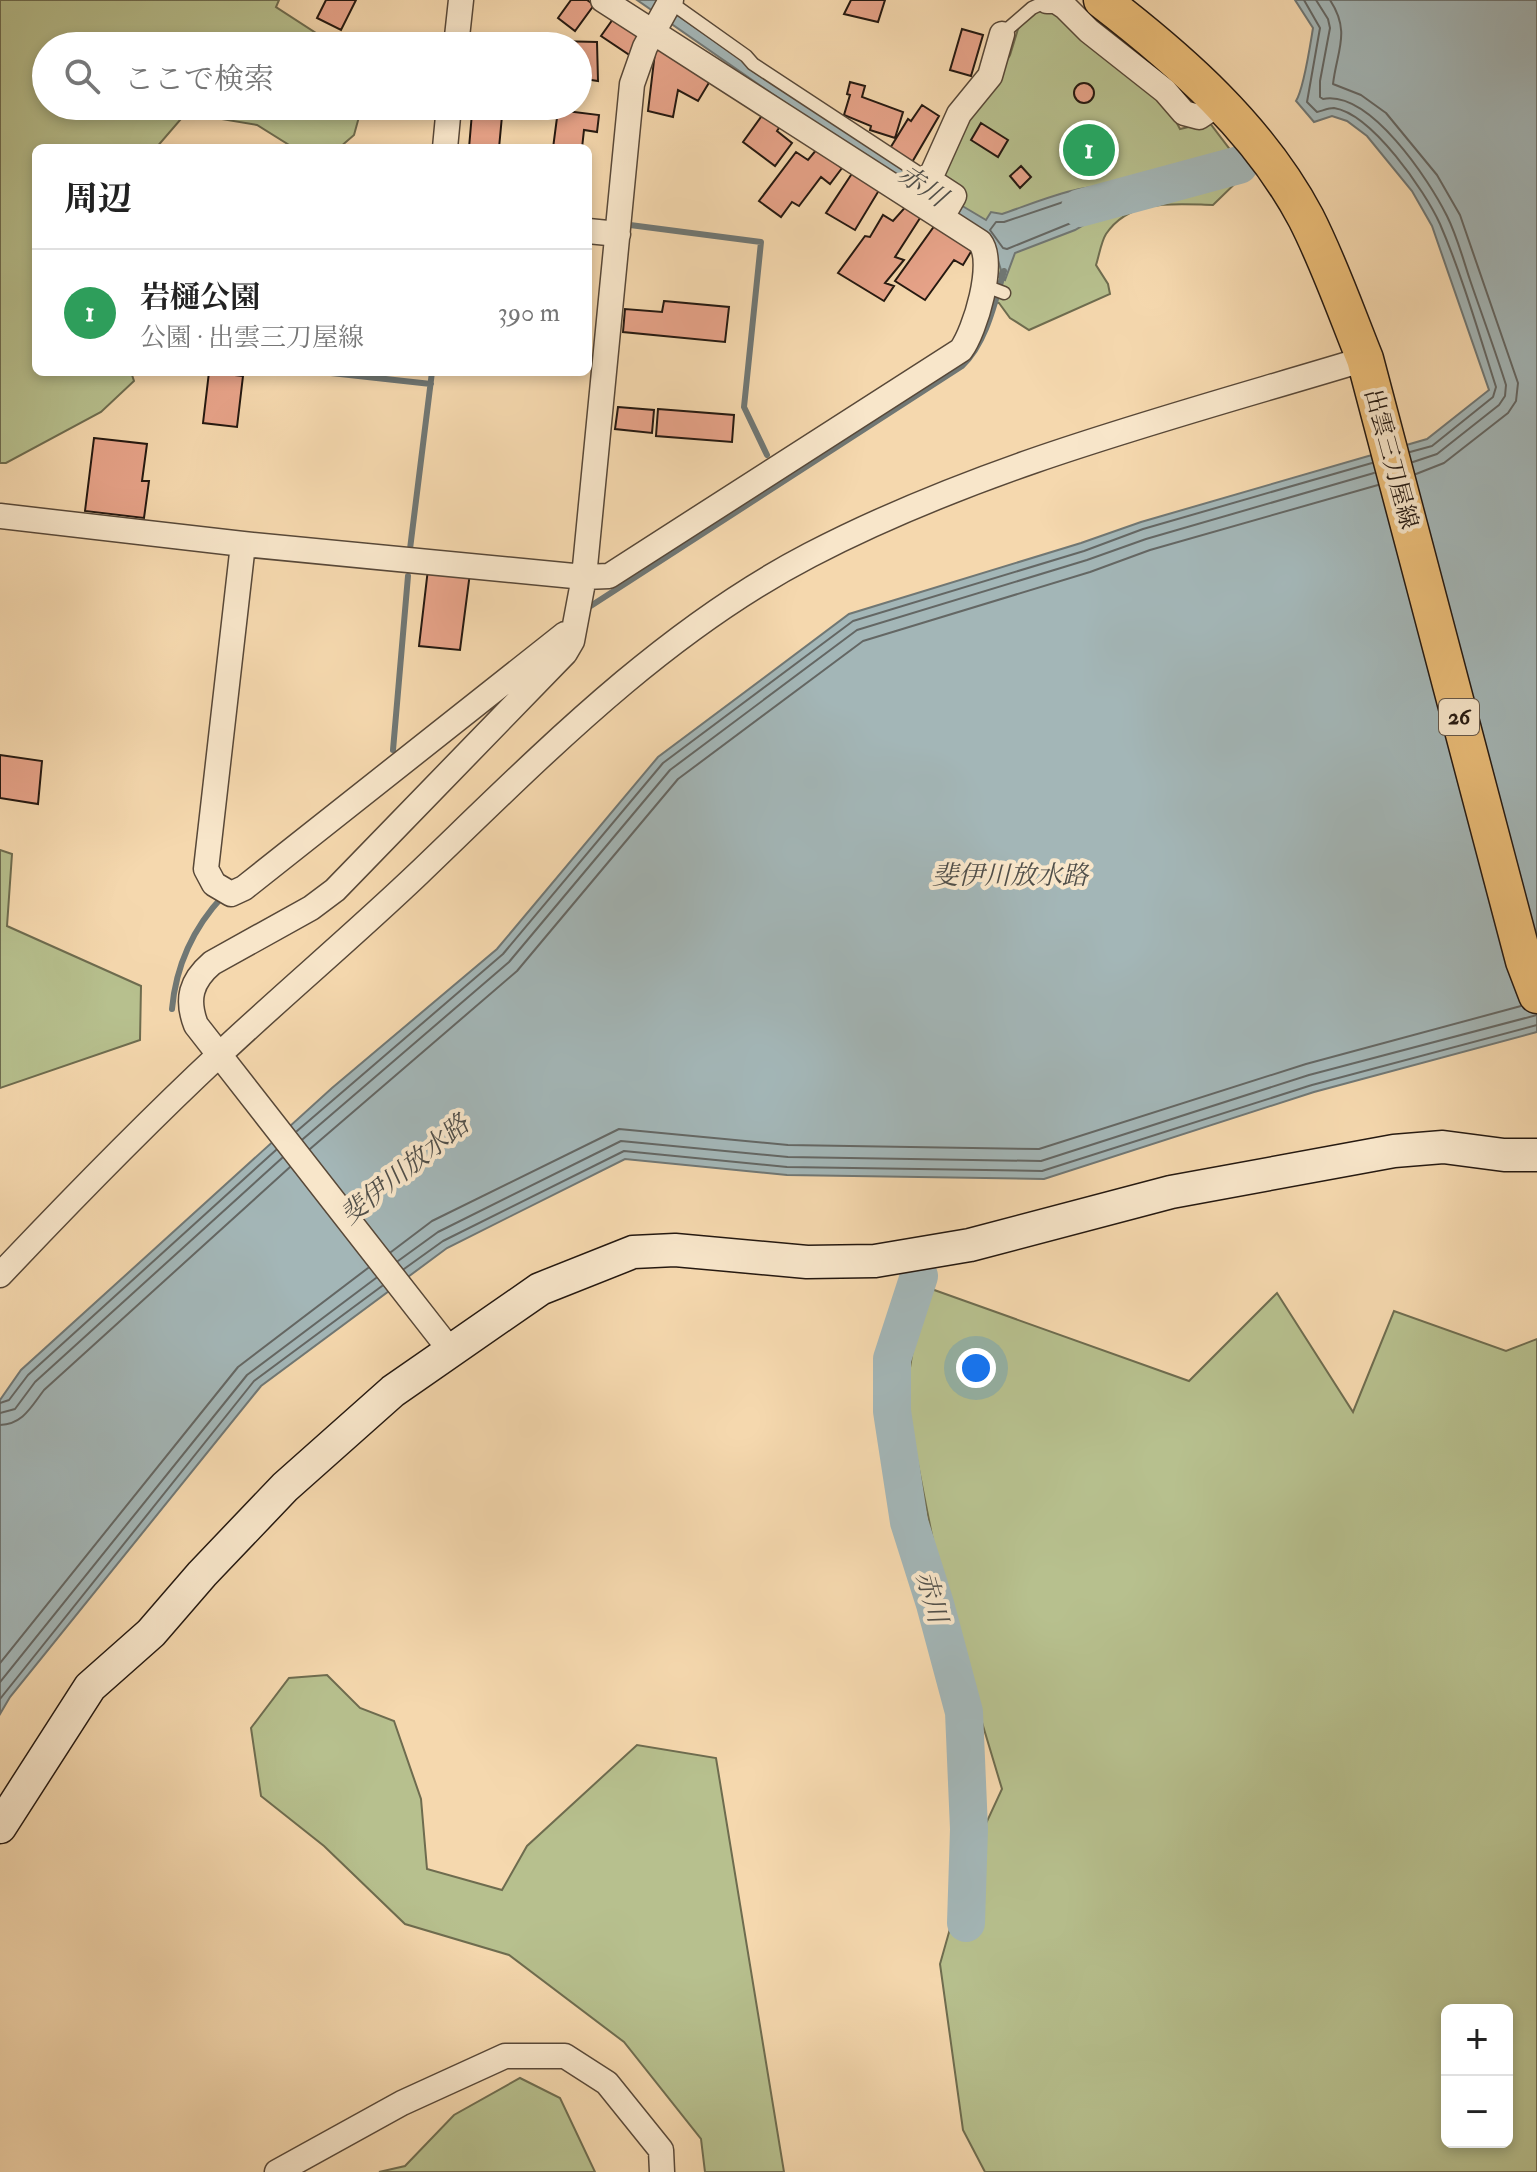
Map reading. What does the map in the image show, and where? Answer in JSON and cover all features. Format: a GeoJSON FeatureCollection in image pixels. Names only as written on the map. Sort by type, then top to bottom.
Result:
{"type":"FeatureCollection","features":[{"type":"Feature","properties":{"kind":"main road","name":"出雲三刀屋線"},"geometry":{"type":"LineString","coordinates":[[1102,0],[1160,45],[1220,103],[1282,180],[1305,216],[1327,263],[1365,359],[1524,961],[1537,995]]}},
{"type":"Feature","properties":{"kind":"street"},"geometry":{"type":"LineString","coordinates":[[458,32],[461,0]]}},
{"type":"Feature","properties":{"kind":"street"},"geometry":{"type":"LineString","coordinates":[[0,516],[243,544],[584,577],[609,576],[961,350],[995,289],[984,246],[946,208],[664,11],[603,0]]}},
{"type":"Feature","properties":{"kind":"street"},"geometry":{"type":"LineString","coordinates":[[1047,1],[1056,1],[1065,7],[1089,31],[1165,91],[1184,113],[1199,117],[1220,103]]}},
{"type":"Feature","properties":{"kind":"street"},"geometry":{"type":"LineString","coordinates":[[440,1337],[196,1025],[190,998],[201,972],[212,963],[311,908],[335,890],[565,653],[572,641],[584,577],[632,84],[664,11]]}},
{"type":"Feature","properties":{"kind":"street"},"geometry":{"type":"LineString","coordinates":[[946,208],[954,196],[931,181],[932,174],[953,123],[990,76],[1002,34]]}},
{"type":"Feature","properties":{"kind":"street"},"geometry":{"type":"LineString","coordinates":[[445,144],[448,120]]}},
{"type":"Feature","properties":{"kind":"street"},"geometry":{"type":"LineString","coordinates":[[592,231],[618,234]]}},
{"type":"Feature","properties":{"kind":"street"},"geometry":{"type":"LineString","coordinates":[[0,1275],[94,1176],[220,1054],[417,875],[552,744],[696,626],[809,555],[936,495],[1015,465],[1365,359]]}},
{"type":"Feature","properties":{"kind":"street"},"geometry":{"type":"LineString","coordinates":[[243,544],[206,869],[210,879],[226,891],[244,888],[578,618]]}},
{"type":"Feature","properties":{"kind":"street"},"geometry":{"type":"LineString","coordinates":[[0,1827],[90,1687],[151,1633],[285,1487],[393,1391],[440,1337],[540,1289],[633,1252],[675,1250],[807,1262],[875,1261],[970,1245],[1171,1192],[1394,1151],[1443,1147],[1504,1155],[1537,1155]]}},
{"type":"Feature","properties":{"kind":"street"},"geometry":{"type":"LineString","coordinates":[[277,2172],[402,2103],[505,2056],[565,2056],[607,2083],[661,2150],[662,2172]]}},
{"type":"Feature","properties":{"kind":"lane"},"geometry":{"type":"LineString","coordinates":[[1002,34],[1032,8],[1047,1]]}},
{"type":"Feature","properties":{"kind":"lane"},"geometry":{"type":"LineString","coordinates":[[850,142],[931,181]]}},
{"type":"Feature","properties":{"kind":"green space"},"geometry":{"type":"Polygon","coordinates":[[[0,0],[279,0],[276,7],[314,32],[32,32],[32,120],[180,120],[159,144],[32,144],[32,376],[132,376],[134,381],[101,412],[6,463],[0,463],[0,0]]]}},
{"type":"Feature","properties":{"kind":"green space"},"geometry":{"type":"Polygon","coordinates":[[[1054,6],[1170,110],[1180,129],[1209,122],[1247,172],[1213,205],[1154,206],[1128,214],[1116,222],[1104,237],[1096,265],[1108,284],[1110,294],[1029,330],[1010,318],[999,303],[990,300],[996,276],[941,180],[959,127],[991,87],[1010,55],[1018,29],[1026,18],[1041,7],[1054,6]]]}},
{"type":"Feature","properties":{"kind":"green space"},"geometry":{"type":"Polygon","coordinates":[[[227,120],[358,120],[354,135],[344,144],[288,144],[257,125],[227,120]]]}},
{"type":"Feature","properties":{"kind":"green space"},"geometry":{"type":"Polygon","coordinates":[[[0,850],[12,854],[7,926],[141,986],[140,1040],[0,1088],[0,850]]]}},
{"type":"Feature","properties":{"kind":"green space"},"geometry":{"type":"Polygon","coordinates":[[[923,1286],[1189,1381],[1277,1293],[1353,1412],[1394,1311],[1506,1351],[1537,1339],[1537,2172],[985,2172],[963,2130],[940,1964],[970,1858],[1002,1789],[944,1596],[905,1399],[923,1286]]]}},
{"type":"Feature","properties":{"kind":"green space"},"geometry":{"type":"Polygon","coordinates":[[[327,1675],[360,1708],[394,1721],[421,1799],[427,1869],[502,1890],[527,1846],[637,1745],[716,1758],[784,2172],[705,2172],[701,2139],[624,2042],[509,1955],[405,1924],[324,1846],[261,1796],[251,1728],[289,1678],[327,1675]]]}},
{"type":"Feature","properties":{"kind":"green space"},"geometry":{"type":"Polygon","coordinates":[[[520,2078],[560,2098],[595,2172],[379,2172],[405,2166],[454,2115],[520,2078]]]}},
{"type":"Feature","properties":{"kind":"water"},"geometry":{"type":"Polygon","coordinates":[[[637,0],[655,0],[749,65],[748,68],[986,220],[991,212],[1002,214],[1083,188],[1116,187],[1130,191],[1131,197],[1075,230],[1015,253],[1005,280],[999,277],[1001,270],[994,248],[637,0]]]}},
{"type":"Feature","properties":{"kind":"water","name":"斐伊川放水路"},"geometry":{"type":"Polygon","coordinates":[[[1295,0],[1537,0],[1537,1032],[1314,1092],[1044,1179],[787,1175],[625,1159],[447,1248],[261,1386],[10,1697],[0,1714],[0,1400],[21,1370],[332,1088],[497,949],[658,757],[849,614],[1141,522],[1427,439],[1489,390],[1432,226],[1412,191],[1367,136],[1347,121],[1332,116],[1314,122],[1296,101],[1313,28],[1295,0]]]}},
{"type":"Feature","properties":{"kind":"building"},"geometry":{"type":"Polygon","coordinates":[[[326,0],[356,0],[341,30],[317,18],[326,0]]]}},
{"type":"Feature","properties":{"kind":"building"},"geometry":{"type":"Polygon","coordinates":[[[571,0],[587,0],[594,5],[575,31],[558,18],[571,0]]]}},
{"type":"Feature","properties":{"kind":"building"},"geometry":{"type":"Polygon","coordinates":[[[851,0],[885,0],[878,22],[844,14],[851,0]]]}},
{"type":"Feature","properties":{"kind":"building"},"geometry":{"type":"Polygon","coordinates":[[[613,19],[643,37],[631,56],[601,36],[613,19]]]}},
{"type":"Feature","properties":{"kind":"building"},"geometry":{"type":"Polygon","coordinates":[[[962,29],[983,35],[971,76],[950,70],[962,29]]]}},
{"type":"Feature","properties":{"kind":"building"},"geometry":{"type":"Polygon","coordinates":[[[592,42],[597,42],[598,81],[592,80],[592,42]]]}},
{"type":"Feature","properties":{"kind":"building"},"geometry":{"type":"Polygon","coordinates":[[[656,44],[713,76],[698,101],[678,90],[673,117],[648,111],[656,44]]]}},
{"type":"Feature","properties":{"kind":"building"},"geometry":{"type":"Polygon","coordinates":[[[850,82],[865,86],[862,97],[903,112],[895,138],[870,130],[871,126],[844,115],[850,82]]]}},
{"type":"Feature","properties":{"kind":"building"},"geometry":{"type":"Polygon","coordinates":[[[1080,83],[1088,83],[1094,93],[1088,103],[1080,103],[1074,97],[1074,89],[1080,83]]]}},
{"type":"Feature","properties":{"kind":"building"},"geometry":{"type":"Polygon","coordinates":[[[922,105],[939,116],[911,164],[889,150],[908,119],[911,121],[922,105]]]}},
{"type":"Feature","properties":{"kind":"building"},"geometry":{"type":"Polygon","coordinates":[[[766,110],[783,122],[777,131],[792,143],[775,166],[743,142],[766,110]]]}},
{"type":"Feature","properties":{"kind":"building"},"geometry":{"type":"Polygon","coordinates":[[[592,114],[599,115],[597,132],[584,130],[582,144],[554,144],[557,120],[592,120],[592,114]]]}},
{"type":"Feature","properties":{"kind":"building"},"geometry":{"type":"Polygon","coordinates":[[[471,120],[502,120],[499,144],[469,144],[471,120]]]}},
{"type":"Feature","properties":{"kind":"building"},"geometry":{"type":"Polygon","coordinates":[[[981,123],[1008,140],[998,157],[971,140],[981,123]]]}},
{"type":"Feature","properties":{"kind":"building"},"geometry":{"type":"Polygon","coordinates":[[[817,149],[842,168],[830,184],[821,177],[799,206],[792,202],[781,217],[759,201],[796,152],[808,160],[817,149]]]}},
{"type":"Feature","properties":{"kind":"building"},"geometry":{"type":"Polygon","coordinates":[[[1021,166],[1031,177],[1020,188],[1010,176],[1021,166]]]}},
{"type":"Feature","properties":{"kind":"building"},"geometry":{"type":"Polygon","coordinates":[[[853,172],[881,187],[855,230],[826,213],[853,172]]]}},
{"type":"Feature","properties":{"kind":"building"},"geometry":{"type":"Polygon","coordinates":[[[908,204],[922,215],[895,257],[904,260],[885,283],[894,286],[884,301],[838,273],[865,236],[870,237],[883,215],[893,221],[908,204]]]}},
{"type":"Feature","properties":{"kind":"building"},"geometry":{"type":"Polygon","coordinates":[[[935,225],[975,245],[963,265],[954,260],[925,300],[895,281],[935,225]]]}},
{"type":"Feature","properties":{"kind":"building"},"geometry":{"type":"Polygon","coordinates":[[[664,301],[729,307],[725,342],[623,332],[625,309],[662,312],[664,301]]]}},
{"type":"Feature","properties":{"kind":"building"},"geometry":{"type":"Polygon","coordinates":[[[209,376],[243,376],[237,427],[203,423],[209,376]]]}},
{"type":"Feature","properties":{"kind":"building"},"geometry":{"type":"Polygon","coordinates":[[[618,407],[654,410],[652,433],[615,429],[618,407]]]}},
{"type":"Feature","properties":{"kind":"building"},"geometry":{"type":"Polygon","coordinates":[[[658,409],[734,415],[732,442],[656,436],[658,409]]]}},
{"type":"Feature","properties":{"kind":"building"},"geometry":{"type":"Polygon","coordinates":[[[94,438],[147,444],[142,481],[149,481],[144,518],[85,511],[94,438]]]}},
{"type":"Feature","properties":{"kind":"building"},"geometry":{"type":"Polygon","coordinates":[[[428,569],[470,573],[460,650],[419,646],[428,569]]]}},
{"type":"Feature","properties":{"kind":"building"},"geometry":{"type":"Polygon","coordinates":[[[0,755],[42,761],[38,804],[0,798],[0,755]]]}},
{"type":"Feature","properties":{"kind":"waterway","name":"赤川"},"geometry":{"type":"LineString","coordinates":[[1080,208],[1239,165]]}},
{"type":"Feature","properties":{"kind":"waterway"},"geometry":{"type":"LineString","coordinates":[[630,225],[761,242],[744,407],[767,455]]}},
{"type":"Feature","properties":{"kind":"waterway"},"geometry":{"type":"LineString","coordinates":[[586,609],[962,366],[983,334],[1004,271]]}},
{"type":"Feature","properties":{"kind":"waterway"},"geometry":{"type":"LineString","coordinates":[[358,376],[431,384]]}},
{"type":"Feature","properties":{"kind":"waterway"},"geometry":{"type":"LineString","coordinates":[[410,549],[432,376]]}},
{"type":"Feature","properties":{"kind":"waterway"},"geometry":{"type":"LineString","coordinates":[[393,750],[408,576]]}},
{"type":"Feature","properties":{"kind":"waterway"},"geometry":{"type":"LineString","coordinates":[[172,1009],[177,977],[188,948],[203,921],[223,896]]}},
{"type":"Feature","properties":{"kind":"waterway","name":"赤川"},"geometry":{"type":"LineString","coordinates":[[919,1276],[892,1359],[892,1411],[909,1522],[964,1712],[969,1829],[966,1923]]}},
{"type":"Feature","properties":{"kind":"place","name":"岩樋公園"},"geometry":{"type":"Point","coordinates":[1089,150]}}]}
